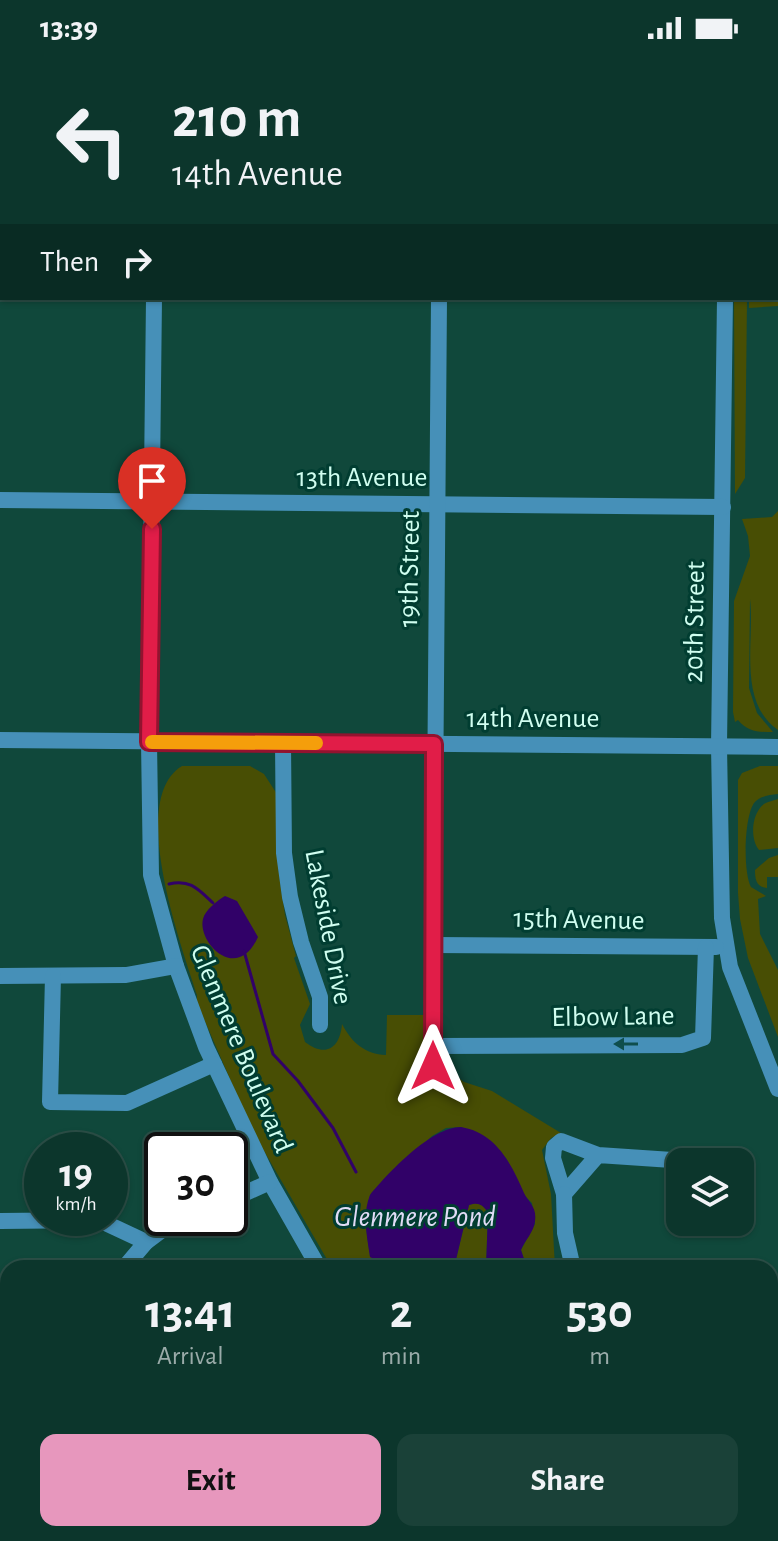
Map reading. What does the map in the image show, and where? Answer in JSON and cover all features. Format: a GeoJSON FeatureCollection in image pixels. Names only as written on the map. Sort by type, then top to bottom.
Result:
{"type":"FeatureCollection","features":[{"type":"Feature","properties":{"kind":"street","name":"Glenmere Boulevard"},"geometry":{"type":"LineString","coordinates":[[154,300],[149,742],[151,875],[176,966],[214,1064],[270,1182],[314,1260]]}},
{"type":"Feature","properties":{"kind":"street","name":"19th Street"},"geometry":{"type":"LineString","coordinates":[[433,1066],[439,300]]}},
{"type":"Feature","properties":{"kind":"street","name":"20th Street"},"geometry":{"type":"LineString","coordinates":[[725,300],[719,746],[725,948],[778,1089]]}},
{"type":"Feature","properties":{"kind":"street","name":"13th Avenue"},"geometry":{"type":"LineString","coordinates":[[0,500],[723,507]]}},
{"type":"Feature","properties":{"kind":"street","name":"14th Avenue"},"geometry":{"type":"LineString","coordinates":[[0,740],[778,747]]}},
{"type":"Feature","properties":{"kind":"street","name":"Lakeside Drive"},"geometry":{"type":"LineString","coordinates":[[283,743],[284,853],[297,927],[320,997],[320,1025]]}},
{"type":"Feature","properties":{"kind":"street","name":"15th Avenue"},"geometry":{"type":"LineString","coordinates":[[433,945],[725,948]]}},
{"type":"Feature","properties":{"kind":"street","name":"Elbow Lane"},"geometry":{"type":"LineString","coordinates":[[433,1046],[682,1045],[703,1038],[706,947]]}},
{"type":"Feature","properties":{"kind":"street"},"geometry":{"type":"LineString","coordinates":[[0,976],[126,975],[176,966]]}},
{"type":"Feature","properties":{"kind":"street"},"geometry":{"type":"LineString","coordinates":[[53,976],[50,1102],[127,1103],[214,1064]]}},
{"type":"Feature","properties":{"kind":"street"},"geometry":{"type":"LineString","coordinates":[[571,1260],[565,1233],[564,1194],[553,1158],[554,1147],[561,1141],[598,1155],[666,1160]]}},
{"type":"Feature","properties":{"kind":"street"},"geometry":{"type":"LineString","coordinates":[[564,1194],[598,1155]]}},
{"type":"Feature","properties":{"kind":"street"},"geometry":{"type":"LineString","coordinates":[[248,1192],[270,1182]]}},
{"type":"Feature","properties":{"kind":"street"},"geometry":{"type":"LineString","coordinates":[[0,1221],[99,1220],[146,1242]]}},
{"type":"Feature","properties":{"kind":"street"},"geometry":{"type":"LineString","coordinates":[[131,1260],[154,1236]]}},
{"type":"Feature","properties":{"kind":"green space"},"geometry":{"type":"Polygon","coordinates":[[[734,300],[747,300],[745,478],[735,494],[734,300]]]}},
{"type":"Feature","properties":{"kind":"green space"},"geometry":{"type":"Polygon","coordinates":[[[749,300],[778,300],[778,306],[749,308],[749,300]]]}},
{"type":"Feature","properties":{"kind":"green space"},"geometry":{"type":"Polygon","coordinates":[[[778,511],[778,730],[765,718],[752,687],[750,599],[749,688],[757,713],[773,732],[763,732],[750,729],[738,720],[735,722],[734,601],[750,556],[742,519],[772,517],[778,511]]]}},
{"type":"Feature","properties":{"kind":"green space"},"geometry":{"type":"Polygon","coordinates":[[[182,766],[250,766],[264,774],[277,794],[277,856],[285,915],[294,958],[310,1004],[300,1025],[305,1042],[319,1049],[331,1048],[338,1039],[342,1024],[360,1046],[386,1055],[387,1015],[424,1015],[425,1067],[444,1067],[464,1082],[492,1091],[561,1133],[551,1138],[542,1150],[551,1194],[555,1260],[524,1260],[521,1250],[535,1224],[532,1203],[524,1195],[506,1158],[461,1127],[446,1128],[432,1136],[370,1195],[365,1221],[370,1256],[374,1260],[327,1260],[253,1132],[197,1003],[163,875],[159,809],[166,783],[182,766]]]}},
{"type":"Feature","properties":{"kind":"green space"},"geometry":{"type":"Polygon","coordinates":[[[760,766],[778,766],[778,794],[762,797],[754,803],[748,820],[746,858],[751,887],[766,896],[758,899],[760,934],[778,970],[778,1037],[748,958],[738,893],[738,780],[742,773],[760,766]]]}},
{"type":"Feature","properties":{"kind":"green space"},"geometry":{"type":"Polygon","coordinates":[[[778,799],[778,848],[759,850],[753,833],[756,814],[764,804],[778,799]]]}},
{"type":"Feature","properties":{"kind":"green space"},"geometry":{"type":"Polygon","coordinates":[[[778,855],[778,877],[767,877],[767,888],[760,886],[755,870],[769,858],[778,855]]]}},
{"type":"Feature","properties":{"kind":"green space"},"geometry":{"type":"Polygon","coordinates":[[[469,1205],[482,1205],[488,1212],[486,1260],[456,1260],[469,1205]]]}},
{"type":"Feature","properties":{"kind":"water"},"geometry":{"type":"Polygon","coordinates":[[[225,896],[237,901],[258,937],[249,951],[240,957],[230,958],[220,954],[206,938],[203,928],[206,912],[225,896]]]}},
{"type":"Feature","properties":{"kind":"water","name":"Glenmere Pond"},"geometry":{"type":"Polygon","coordinates":[[[461,1127],[484,1136],[501,1151],[514,1171],[535,1216],[534,1225],[521,1250],[524,1260],[486,1260],[488,1212],[482,1205],[475,1204],[469,1205],[456,1260],[374,1260],[370,1257],[366,1210],[370,1195],[424,1143],[449,1129],[461,1127]]]}},
{"type":"Feature","properties":{"kind":"waterway"},"geometry":{"type":"LineString","coordinates":[[169,884],[188,884],[213,903]]}},
{"type":"Feature","properties":{"kind":"waterway"},"geometry":{"type":"LineString","coordinates":[[244,951],[273,1054],[298,1081],[333,1128],[356,1172]]}},
{"type":"Feature","properties":{"kind":"slow traffic"},"geometry":{"type":"LineString","coordinates":[[152,742],[316,743]]}},
{"type":"Feature","properties":{"kind":"route"},"geometry":{"type":"LineString","coordinates":[[152,529],[149,742],[434,744],[433,1066]]}}]}
